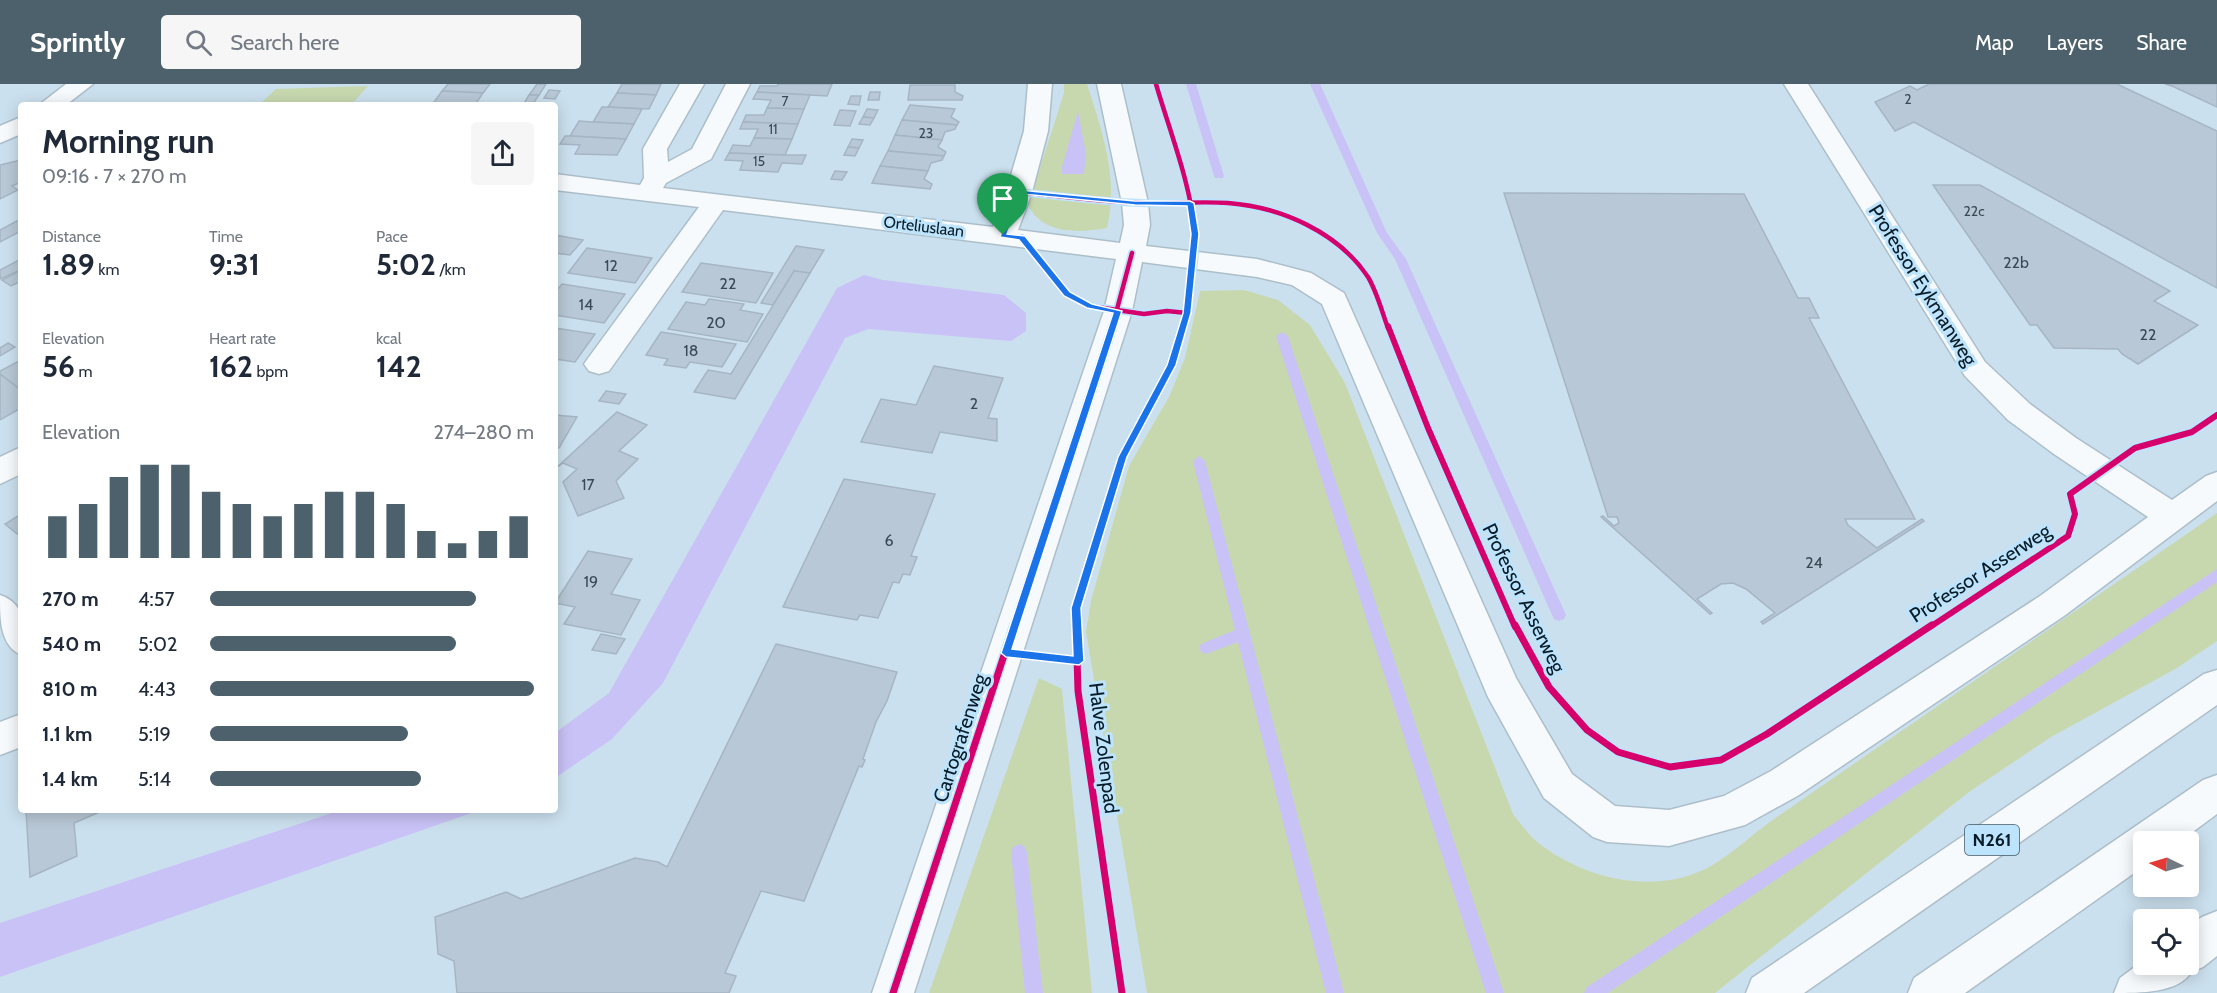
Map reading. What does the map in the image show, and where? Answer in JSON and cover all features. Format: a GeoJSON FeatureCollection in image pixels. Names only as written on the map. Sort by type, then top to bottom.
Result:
{"type":"FeatureCollection","features":[{"type":"Feature","properties":{"kind":"main road"},"geometry":{"type":"LineString","coordinates":[[55,102],[81,84]]}},
{"type":"Feature","properties":{"kind":"main road"},"geometry":{"type":"LineString","coordinates":[[652,186],[655,149],[692,84]]}},
{"type":"Feature","properties":{"kind":"main road"},"geometry":{"type":"LineString","coordinates":[[652,186],[702,154],[738,84]]}},
{"type":"Feature","properties":{"kind":"main road"},"geometry":{"type":"LineString","coordinates":[[1003,235],[1019,192],[1036,131],[1040,84]]}},
{"type":"Feature","properties":{"kind":"main road","name":"Cartografenweg"},"geometry":{"type":"LineString","coordinates":[[894,993],[1118,311],[1132,253],[1137,225],[1135,203],[1109,84]]}},
{"type":"Feature","properties":{"kind":"main road","name":"Professor Eykmanweg"},"geometry":{"type":"LineString","coordinates":[[1796,84],[1975,369],[2019,412],[2065,446],[2172,517]]}},
{"type":"Feature","properties":{"kind":"main road"},"geometry":{"type":"LineString","coordinates":[[0,110],[18,113]]}},
{"type":"Feature","properties":{"kind":"main road"},"geometry":{"type":"LineString","coordinates":[[0,136],[18,126]]}},
{"type":"Feature","properties":{"kind":"main road","name":"Orteliuslaan"},"geometry":{"type":"LineString","coordinates":[[558,182],[652,186],[716,202],[1003,235],[1132,253]]}},
{"type":"Feature","properties":{"kind":"main road"},"geometry":{"type":"LineString","coordinates":[[598,364],[716,202]]}},
{"type":"Feature","properties":{"kind":"main road"},"geometry":{"type":"LineString","coordinates":[[1132,253],[1257,268],[1301,279],[1334,299],[1501,686],[1558,786],[1607,824],[1668,828],[1731,812],[1767,792],[2052,606],[2217,484]]}},
{"type":"Feature","properties":{"kind":"main road"},"geometry":{"type":"LineString","coordinates":[[0,472],[18,461]]}},
{"type":"Feature","properties":{"kind":"main road"},"geometry":{"type":"LineString","coordinates":[[0,609],[18,636]]}},
{"type":"Feature","properties":{"kind":"main road","name":"N261"},"geometry":{"type":"LineString","coordinates":[[1767,993],[2217,685]]}},
{"type":"Feature","properties":{"kind":"main road"},"geometry":{"type":"LineString","coordinates":[[0,739],[18,731]]}},
{"type":"Feature","properties":{"kind":"main road"},"geometry":{"type":"LineString","coordinates":[[2161,831],[2217,792]]}},
{"type":"Feature","properties":{"kind":"main road"},"geometry":{"type":"LineString","coordinates":[[1929,993],[2133,850]]}},
{"type":"Feature","properties":{"kind":"main road"},"geometry":{"type":"LineString","coordinates":[[2199,944],[2217,930]]}},
{"type":"Feature","properties":{"kind":"main road"},"geometry":{"type":"LineString","coordinates":[[2135,993],[2159,975]]}},
{"type":"Feature","properties":{"kind":"green space"},"geometry":{"type":"Polygon","coordinates":[[[1064,84],[1087,84],[1098,119],[1110,173],[1111,191],[1107,228],[1085,231],[1062,230],[1043,222],[1028,205],[1064,93],[1064,84]]]}},
{"type":"Feature","properties":{"kind":"green space"},"geometry":{"type":"Polygon","coordinates":[[[368,86],[354,102],[262,102],[276,89],[368,86]]]}},
{"type":"Feature","properties":{"kind":"green space"},"geometry":{"type":"Polygon","coordinates":[[[1244,290],[1278,300],[1310,325],[1345,383],[1513,814],[1541,845],[1580,867],[1601,875],[1646,882],[1690,875],[1711,866],[1774,819],[2217,513],[2217,641],[2177,668],[2051,737],[1969,792],[1715,993],[1147,993],[1086,632],[1091,601],[1129,466],[1169,397],[1185,358],[1200,291],[1244,290]]]}},
{"type":"Feature","properties":{"kind":"green space"},"geometry":{"type":"Polygon","coordinates":[[[1039,678],[1062,689],[1092,993],[929,993],[1039,678]]]}},
{"type":"Feature","properties":{"kind":"shaded area"},"geometry":{"type":"Polygon","coordinates":[[[1078,111],[1086,154],[1084,174],[1062,174],[1062,167],[1078,111]]]}},
{"type":"Feature","properties":{"kind":"shaded area"},"geometry":{"type":"Polygon","coordinates":[[[864,275],[883,280],[1004,295],[1026,313],[1026,331],[1011,341],[868,329],[845,338],[663,683],[612,739],[558,776],[558,731],[609,693],[837,288],[864,275]]]}},
{"type":"Feature","properties":{"kind":"shaded area"},"geometry":{"type":"Polygon","coordinates":[[[332,813],[471,813],[0,977],[0,923],[332,813]]]}},
{"type":"Feature","properties":{"kind":"building"},"geometry":{"type":"Polygon","coordinates":[[[448,84],[490,84],[483,93],[442,91],[448,84]]]}},
{"type":"Feature","properties":{"kind":"building"},"geometry":{"type":"Polygon","coordinates":[[[537,84],[546,84],[539,95],[529,95],[537,84]]]}},
{"type":"Feature","properties":{"kind":"building"},"geometry":{"type":"Polygon","coordinates":[[[622,84],[661,84],[656,95],[617,93],[622,84]]]}},
{"type":"Feature","properties":{"kind":"building"},"geometry":{"type":"Polygon","coordinates":[[[778,84],[832,84],[827,96],[757,92],[760,86],[777,86],[778,84]]]}},
{"type":"Feature","properties":{"kind":"building"},"geometry":{"type":"Polygon","coordinates":[[[1929,84],[2117,84],[2217,131],[2217,288],[1914,122],[1895,131],[1875,102],[1910,86],[1917,90],[1929,84]]]}},
{"type":"Feature","properties":{"kind":"building"},"geometry":{"type":"Polygon","coordinates":[[[2165,84],[2217,84],[2217,107],[2172,86],[2165,84]]]}},
{"type":"Feature","properties":{"kind":"building"},"geometry":{"type":"Polygon","coordinates":[[[910,85],[955,85],[955,92],[963,96],[962,100],[908,100],[910,85]]]}},
{"type":"Feature","properties":{"kind":"building"},"geometry":{"type":"Polygon","coordinates":[[[549,90],[560,91],[555,99],[544,98],[549,90]]]}},
{"type":"Feature","properties":{"kind":"building"},"geometry":{"type":"Polygon","coordinates":[[[442,91],[483,93],[477,102],[434,102],[442,91]]]}},
{"type":"Feature","properties":{"kind":"building"},"geometry":{"type":"Polygon","coordinates":[[[757,92],[810,95],[804,109],[767,108],[771,100],[753,99],[757,92]]]}},
{"type":"Feature","properties":{"kind":"building"},"geometry":{"type":"Polygon","coordinates":[[[870,92],[880,92],[879,100],[868,100],[870,92]]]}},
{"type":"Feature","properties":{"kind":"building"},"geometry":{"type":"Polygon","coordinates":[[[617,93],[656,95],[649,109],[608,107],[617,93]]]}},
{"type":"Feature","properties":{"kind":"building"},"geometry":{"type":"Polygon","coordinates":[[[529,95],[539,95],[534,102],[525,102],[529,95]]]}},
{"type":"Feature","properties":{"kind":"building"},"geometry":{"type":"Polygon","coordinates":[[[851,96],[861,96],[859,105],[848,104],[851,96]]]}},
{"type":"Feature","properties":{"kind":"building"},"geometry":{"type":"Polygon","coordinates":[[[910,105],[955,109],[951,117],[959,122],[957,125],[902,120],[910,105]]]}},
{"type":"Feature","properties":{"kind":"building"},"geometry":{"type":"Polygon","coordinates":[[[602,107],[642,109],[634,124],[593,122],[602,107]]]}},
{"type":"Feature","properties":{"kind":"building"},"geometry":{"type":"Polygon","coordinates":[[[767,108],[804,109],[798,124],[743,122],[746,115],[764,115],[767,108]]]}},
{"type":"Feature","properties":{"kind":"building"},"geometry":{"type":"Polygon","coordinates":[[[867,109],[878,110],[874,118],[863,117],[867,109]]]}},
{"type":"Feature","properties":{"kind":"building"},"geometry":{"type":"Polygon","coordinates":[[[840,110],[856,111],[850,126],[834,125],[840,110]]]}},
{"type":"Feature","properties":{"kind":"building"},"geometry":{"type":"Polygon","coordinates":[[[863,117],[874,118],[870,125],[859,124],[863,117]]]}},
{"type":"Feature","properties":{"kind":"building"},"geometry":{"type":"Polygon","coordinates":[[[902,120],[957,125],[955,129],[945,132],[942,140],[895,135],[902,120]]]}},
{"type":"Feature","properties":{"kind":"building"},"geometry":{"type":"Polygon","coordinates":[[[579,121],[634,124],[626,139],[570,136],[579,121]]]}},
{"type":"Feature","properties":{"kind":"building"},"geometry":{"type":"Polygon","coordinates":[[[743,122],[798,124],[792,139],[754,138],[758,129],[740,129],[743,122]]]}},
{"type":"Feature","properties":{"kind":"building"},"geometry":{"type":"Polygon","coordinates":[[[895,135],[942,140],[938,147],[946,152],[944,156],[888,151],[895,135]]]}},
{"type":"Feature","properties":{"kind":"building"},"geometry":{"type":"Polygon","coordinates":[[[565,136],[626,139],[617,155],[575,154],[580,145],[560,144],[565,136]]]}},
{"type":"Feature","properties":{"kind":"building"},"geometry":{"type":"Polygon","coordinates":[[[754,138],[792,139],[785,155],[729,153],[733,145],[750,146],[754,138]]]}},
{"type":"Feature","properties":{"kind":"building"},"geometry":{"type":"Polygon","coordinates":[[[852,139],[863,140],[859,148],[848,147],[852,139]]]}},
{"type":"Feature","properties":{"kind":"building"},"geometry":{"type":"Polygon","coordinates":[[[848,147],[859,148],[855,156],[844,155],[848,147]]]}},
{"type":"Feature","properties":{"kind":"building"},"geometry":{"type":"Polygon","coordinates":[[[888,151],[944,156],[942,160],[931,163],[928,171],[880,166],[888,151]]]}},
{"type":"Feature","properties":{"kind":"building"},"geometry":{"type":"Polygon","coordinates":[[[729,153],[806,155],[802,164],[782,163],[778,172],[740,170],[743,161],[725,160],[729,153]]]}},
{"type":"Feature","properties":{"kind":"building"},"geometry":{"type":"Polygon","coordinates":[[[18,161],[18,183],[12,186],[18,190],[0,199],[0,165],[18,161]]]}},
{"type":"Feature","properties":{"kind":"building"},"geometry":{"type":"Polygon","coordinates":[[[880,166],[928,171],[924,179],[932,184],[930,189],[872,183],[880,166]]]}},
{"type":"Feature","properties":{"kind":"building"},"geometry":{"type":"Polygon","coordinates":[[[835,171],[847,172],[842,180],[831,179],[835,171]]]}},
{"type":"Feature","properties":{"kind":"building"},"geometry":{"type":"Polygon","coordinates":[[[1933,185],[1980,185],[2170,291],[2154,301],[2198,325],[2138,364],[2118,349],[2054,348],[2037,325],[2030,325],[1933,185]]]}},
{"type":"Feature","properties":{"kind":"building"},"geometry":{"type":"Polygon","coordinates":[[[1504,193],[1744,194],[1798,298],[1809,298],[1819,318],[1809,318],[1915,519],[1845,519],[1848,525],[1877,548],[1922,519],[1924,521],[1763,624],[1761,622],[1775,613],[1746,589],[1733,583],[1721,584],[1697,599],[1712,613],[1710,614],[1601,517],[1603,516],[1614,526],[1619,523],[1617,517],[1608,517],[1504,193]]]}},
{"type":"Feature","properties":{"kind":"building"},"geometry":{"type":"Polygon","coordinates":[[[18,222],[18,233],[0,242],[0,230],[18,222]]]}},
{"type":"Feature","properties":{"kind":"building"},"geometry":{"type":"Polygon","coordinates":[[[558,236],[583,240],[570,255],[558,253],[558,236]]]}},
{"type":"Feature","properties":{"kind":"building"},"geometry":{"type":"Polygon","coordinates":[[[796,246],[824,250],[810,273],[794,271],[773,305],[761,303],[796,246]]]}},
{"type":"Feature","properties":{"kind":"building"},"geometry":{"type":"Polygon","coordinates":[[[587,248],[652,258],[635,283],[568,273],[587,248]]]}},
{"type":"Feature","properties":{"kind":"building"},"geometry":{"type":"Polygon","coordinates":[[[18,261],[18,271],[0,279],[0,270],[18,261]]]}},
{"type":"Feature","properties":{"kind":"building"},"geometry":{"type":"Polygon","coordinates":[[[701,263],[773,273],[756,303],[682,292],[701,263]]]}},
{"type":"Feature","properties":{"kind":"building"},"geometry":{"type":"Polygon","coordinates":[[[794,271],[810,273],[735,399],[694,392],[708,370],[731,374],[794,271]]]}},
{"type":"Feature","properties":{"kind":"building"},"geometry":{"type":"Polygon","coordinates":[[[18,272],[18,282],[11,286],[2,280],[18,272]]]}},
{"type":"Feature","properties":{"kind":"building"},"geometry":{"type":"Polygon","coordinates":[[[562,284],[625,294],[604,323],[558,315],[558,289],[562,284]]]}},
{"type":"Feature","properties":{"kind":"building"},"geometry":{"type":"Polygon","coordinates":[[[709,299],[744,304],[740,310],[763,314],[747,342],[668,329],[686,302],[705,305],[709,299]]]}},
{"type":"Feature","properties":{"kind":"building"},"geometry":{"type":"Polygon","coordinates":[[[558,328],[595,334],[575,362],[558,359],[558,328]]]}},
{"type":"Feature","properties":{"kind":"building"},"geometry":{"type":"Polygon","coordinates":[[[661,332],[736,344],[722,367],[690,362],[686,368],[664,365],[668,359],[646,355],[661,332]]]}},
{"type":"Feature","properties":{"kind":"building"},"geometry":{"type":"Polygon","coordinates":[[[8,343],[15,347],[0,356],[0,348],[8,343]]]}},
{"type":"Feature","properties":{"kind":"building"},"geometry":{"type":"Polygon","coordinates":[[[18,362],[18,388],[0,374],[0,371],[18,362]]]}},
{"type":"Feature","properties":{"kind":"building"},"geometry":{"type":"Polygon","coordinates":[[[934,366],[1003,378],[988,418],[997,419],[997,441],[940,432],[932,453],[861,442],[881,399],[916,405],[934,366]]]}},
{"type":"Feature","properties":{"kind":"building"},"geometry":{"type":"Polygon","coordinates":[[[0,374],[18,388],[18,410],[0,420],[0,374]]]}},
{"type":"Feature","properties":{"kind":"building"},"geometry":{"type":"Polygon","coordinates":[[[606,391],[626,394],[619,404],[599,401],[606,391]]]}},
{"type":"Feature","properties":{"kind":"building"},"geometry":{"type":"Polygon","coordinates":[[[617,412],[647,425],[619,451],[638,459],[616,481],[624,498],[578,516],[563,482],[577,469],[563,463],[558,466],[617,412]]]}},
{"type":"Feature","properties":{"kind":"building"},"geometry":{"type":"Polygon","coordinates":[[[558,415],[577,417],[559,448],[558,415]]]}},
{"type":"Feature","properties":{"kind":"building"},"geometry":{"type":"Polygon","coordinates":[[[844,479],[935,494],[911,556],[917,557],[910,575],[903,574],[899,583],[893,582],[878,618],[860,615],[857,620],[783,607],[844,479]]]}},
{"type":"Feature","properties":{"kind":"building"},"geometry":{"type":"Polygon","coordinates":[[[18,516],[18,535],[5,524],[18,516]]]}},
{"type":"Feature","properties":{"kind":"building"},"geometry":{"type":"Polygon","coordinates":[[[588,551],[632,559],[611,594],[640,600],[621,635],[564,624],[575,607],[558,604],[558,598],[588,551]]]}},
{"type":"Feature","properties":{"kind":"building"},"geometry":{"type":"Polygon","coordinates":[[[601,634],[625,639],[616,654],[592,650],[601,634]]]}},
{"type":"Feature","properties":{"kind":"building"},"geometry":{"type":"Polygon","coordinates":[[[776,644],[897,672],[887,701],[876,722],[863,759],[865,760],[862,767],[859,766],[804,901],[761,891],[725,973],[736,976],[729,993],[457,993],[454,961],[438,954],[435,917],[506,892],[521,899],[635,858],[658,862],[667,867],[776,644]]]}},
{"type":"Feature","properties":{"kind":"building"},"geometry":{"type":"Polygon","coordinates":[[[26,813],[97,813],[74,823],[77,856],[30,877],[26,813]]]}},
{"type":"Feature","properties":{"kind":"waterway"},"geometry":{"type":"LineString","coordinates":[[1191,84],[1219,176]]}},
{"type":"Feature","properties":{"kind":"waterway"},"geometry":{"type":"LineString","coordinates":[[1315,84],[1382,233],[1400,259],[1559,615]]}},
{"type":"Feature","properties":{"kind":"waterway"},"geometry":{"type":"LineString","coordinates":[[1282,336],[1495,993]]}},
{"type":"Feature","properties":{"kind":"waterway"},"geometry":{"type":"LineString","coordinates":[[1199,461],[1243,633]]}},
{"type":"Feature","properties":{"kind":"waterway"},"geometry":{"type":"LineString","coordinates":[[1593,993],[2217,575]]}},
{"type":"Feature","properties":{"kind":"waterway"},"geometry":{"type":"LineString","coordinates":[[1206,648],[1243,633]]}},
{"type":"Feature","properties":{"kind":"waterway"},"geometry":{"type":"LineString","coordinates":[[1243,633],[1335,993]]}},
{"type":"Feature","properties":{"kind":"waterway"},"geometry":{"type":"LineString","coordinates":[[1019,852],[1034,993]]}},
{"type":"Feature","properties":{"kind":"cycle path","name":"Halve Zolenpad"},"geometry":{"type":"LineString","coordinates":[[1122,993],[1078,691],[1076,608],[1122,457],[1171,365],[1187,313],[1195,234],[1190,203],[1156,84]]}},
{"type":"Feature","properties":{"kind":"cycle path","name":"Professor Asserweg"},"geometry":{"type":"LineString","coordinates":[[1019,192],[1122,202],[1218,202],[1250,206],[1289,217],[1326,236],[1342,248],[1369,279],[1428,428],[1510,617],[1549,687],[1587,730],[1618,752],[1670,767],[1721,760],[1767,734],[2068,536],[2075,514],[2070,494],[2135,448],[2192,432],[2217,415]]}},
{"type":"Feature","properties":{"kind":"cycle path"},"geometry":{"type":"LineString","coordinates":[[1022,238],[1067,294],[1090,306],[1144,314],[1167,311],[1187,313]]}},
{"type":"Feature","properties":{"kind":"cycle path"},"geometry":{"type":"LineString","coordinates":[[893,993],[1118,311],[1132,253]]}},
{"type":"Feature","properties":{"kind":"route"},"geometry":{"type":"LineString","coordinates":[[1019,192],[1135,203],[1190,203],[1195,234],[1187,313],[1171,365],[1153,403],[1122,457],[1076,608],[1079,661],[1006,653],[1118,311],[1090,306],[1067,294],[1022,238],[1003,235],[1019,192]]}}]}
